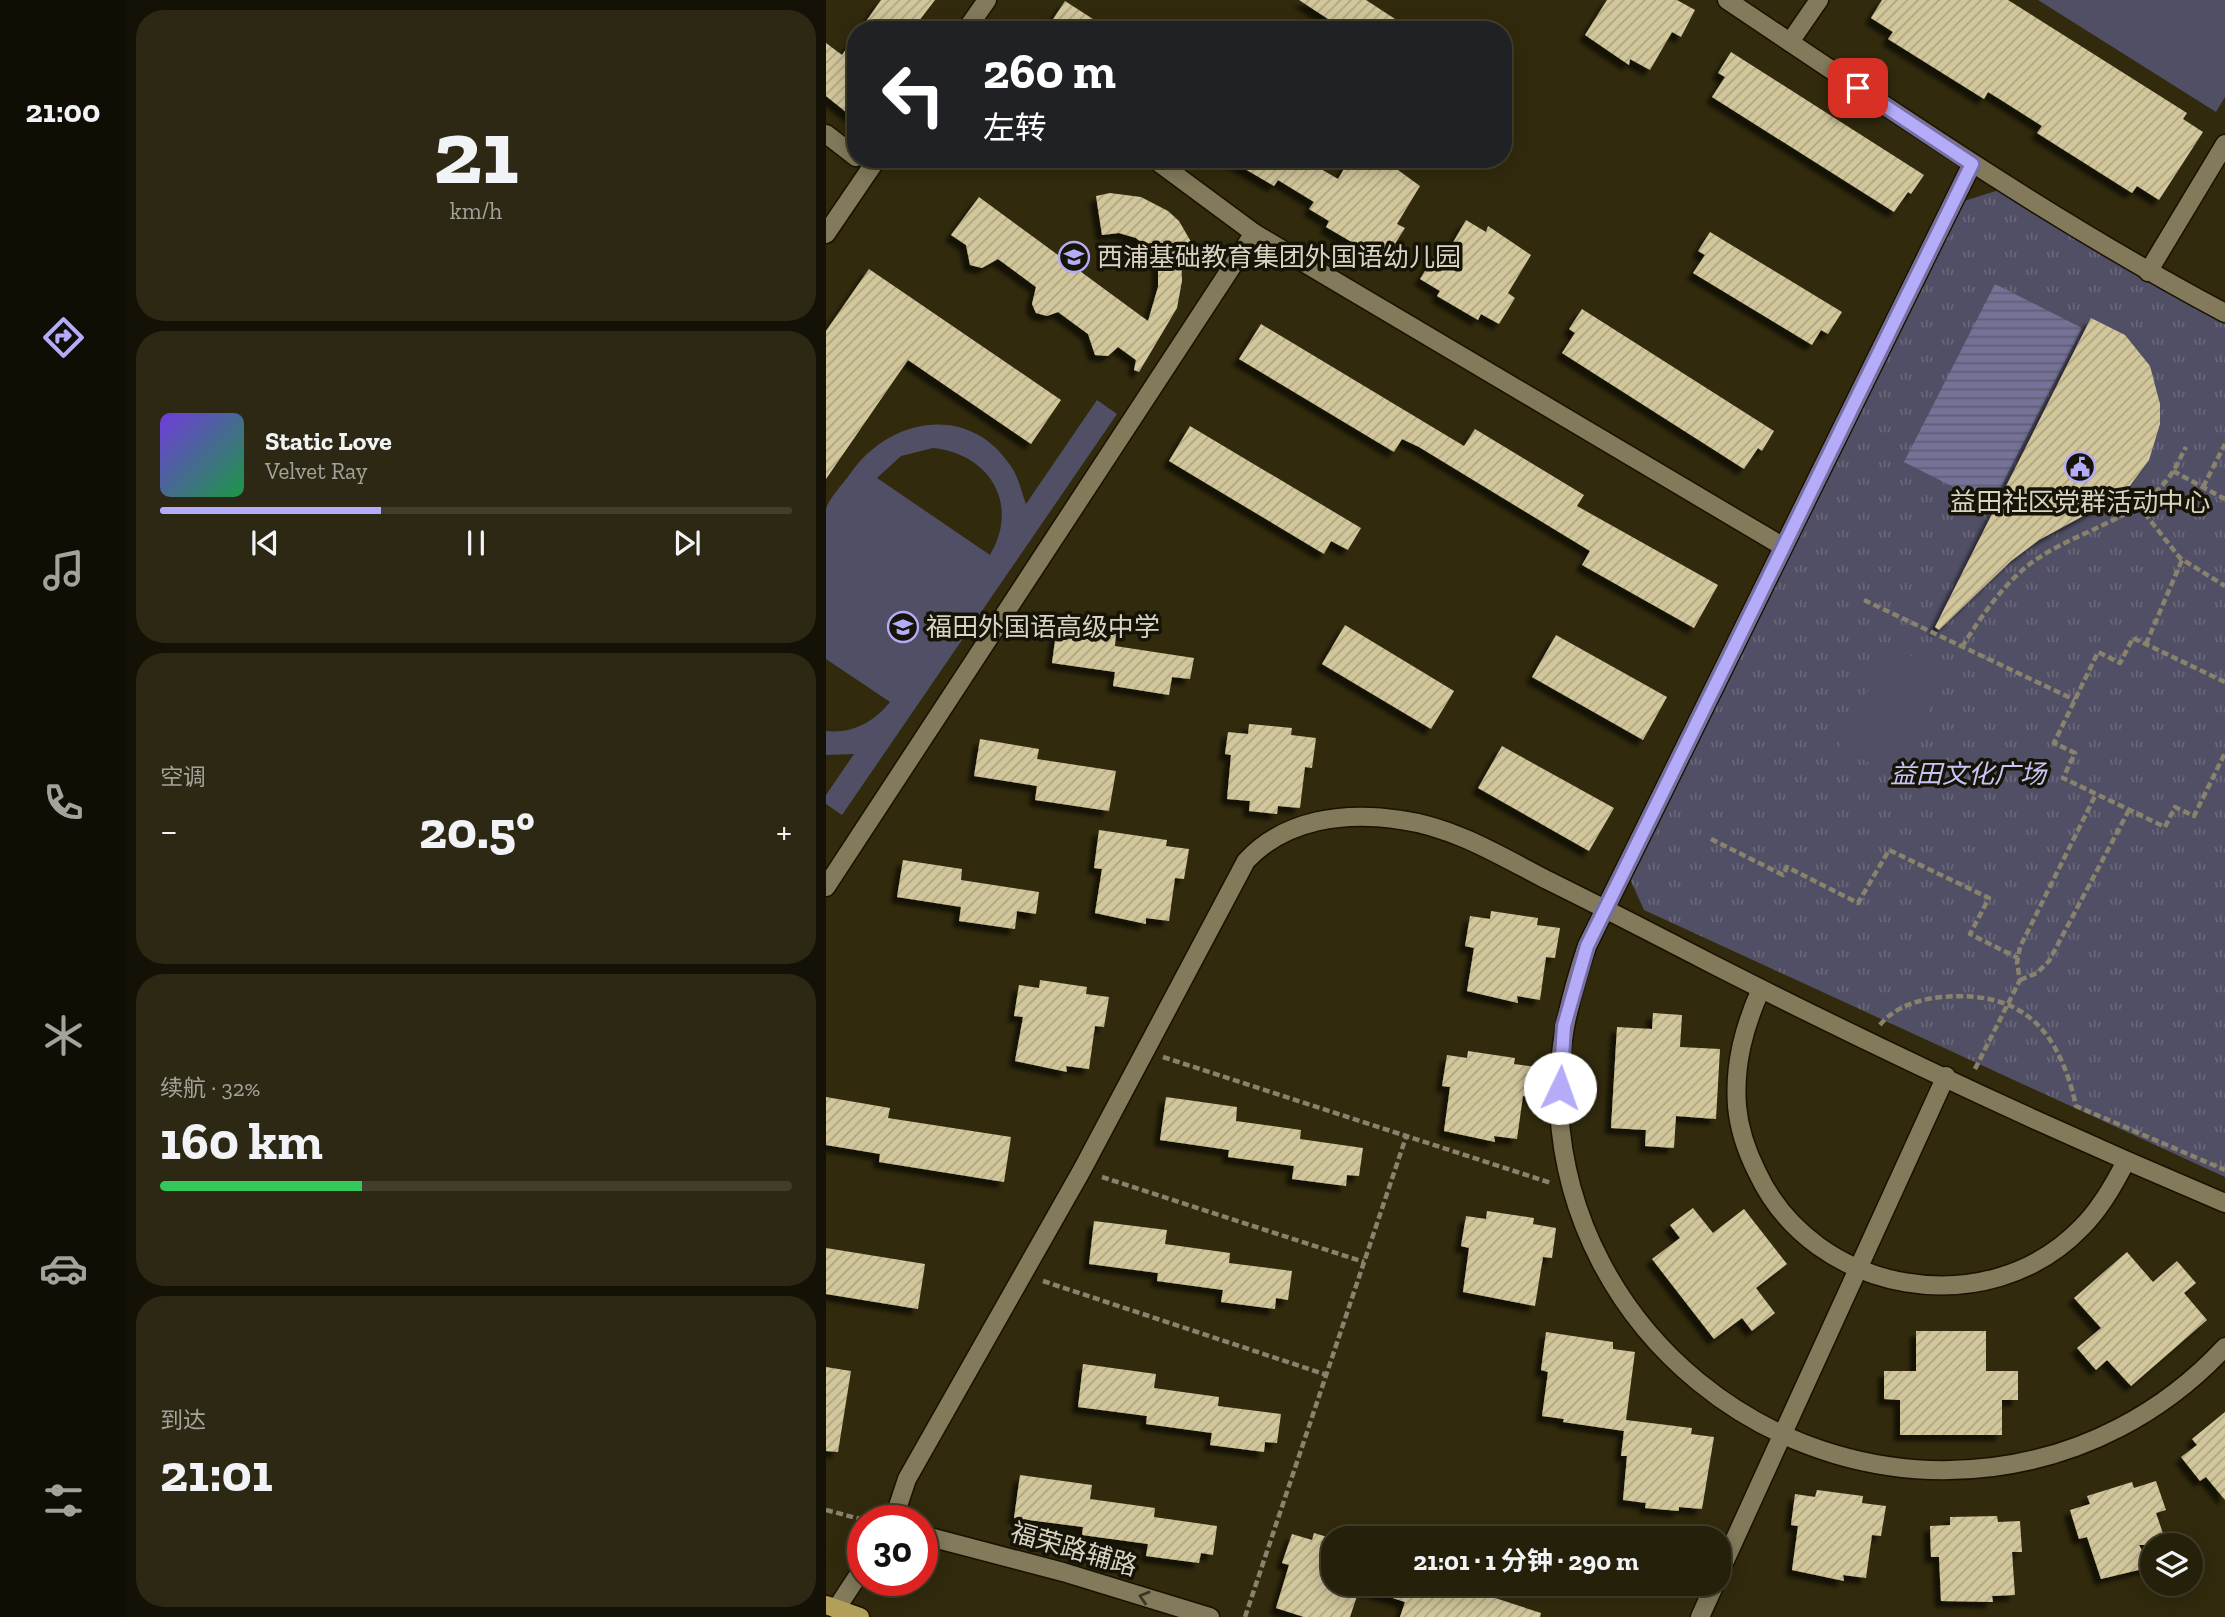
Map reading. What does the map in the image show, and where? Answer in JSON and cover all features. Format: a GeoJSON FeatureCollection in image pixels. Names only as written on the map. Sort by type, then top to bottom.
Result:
{"type":"FeatureCollection","features":[{"type":"Feature","properties":{"kind":"main road"},"geometry":{"type":"LineString","coordinates":[[831,1607],[860,1617]]}},
{"type":"Feature","properties":{"kind":"street"},"geometry":{"type":"LineString","coordinates":[[975,21],[987,0]]}},
{"type":"Feature","properties":{"kind":"street"},"geometry":{"type":"LineString","coordinates":[[1727,0],[1972,164],[2148,272],[2225,313]]}},
{"type":"Feature","properties":{"kind":"street"},"geometry":{"type":"LineString","coordinates":[[1790,42],[1819,0]]}},
{"type":"Feature","properties":{"kind":"street"},"geometry":{"type":"LineString","coordinates":[[826,134],[847,149]]}},
{"type":"Feature","properties":{"kind":"street"},"geometry":{"type":"LineString","coordinates":[[2148,272],[2225,144]]}},
{"type":"Feature","properties":{"kind":"street"},"geometry":{"type":"LineString","coordinates":[[1972,164],[1604,909],[1573,985],[1563,1040],[1559,1109],[1573,1191],[1588,1235],[1609,1278],[1636,1318],[1666,1354],[1701,1386],[1740,1413],[1782,1436],[1818,1450],[1894,1468],[1971,1470],[2047,1457],[2119,1429],[2184,1386],[2225,1347]]}},
{"type":"Feature","properties":{"kind":"street"},"geometry":{"type":"LineString","coordinates":[[826,234],[861,168]]}},
{"type":"Feature","properties":{"kind":"street"},"geometry":{"type":"LineString","coordinates":[[1166,168],[1254,233],[1782,547]]}},
{"type":"Feature","properties":{"kind":"street"},"geometry":{"type":"LineString","coordinates":[[826,887],[1254,233]]}},
{"type":"Feature","properties":{"kind":"street"},"geometry":{"type":"LineString","coordinates":[[898,1505],[906,1479],[1082,1170],[1245,861],[1262,844],[1308,824],[1336,817],[1371,816],[1429,826],[1462,836],[1761,989],[2126,1161],[2225,1203]]}},
{"type":"Feature","properties":{"kind":"street"},"geometry":{"type":"LineString","coordinates":[[1761,989],[1745,1026],[1737,1067],[1737,1109],[1746,1150],[1764,1188],[1789,1222],[1821,1250],[1858,1270],[1896,1283],[1936,1287],[1976,1284],[2015,1272],[2051,1253],[2082,1228],[2108,1196],[2126,1161]]}},
{"type":"Feature","properties":{"kind":"street"},"geometry":{"type":"LineString","coordinates":[[1731,1548],[1946,1076]]}},
{"type":"Feature","properties":{"kind":"street","name":"福荣路辅路"},"geometry":{"type":"LineString","coordinates":[[938,1539],[1063,1572],[1210,1617]]}},
{"type":"Feature","properties":{"kind":"street"},"geometry":{"type":"LineString","coordinates":[[831,1607],[847,1588]]}},
{"type":"Feature","properties":{"kind":"street"},"geometry":{"type":"LineString","coordinates":[[1700,1617],[1710,1596]]}},
{"type":"Feature","properties":{"kind":"path"},"geometry":{"type":"LineString","coordinates":[[2203,487],[2225,443]]}},
{"type":"Feature","properties":{"kind":"path"},"geometry":{"type":"LineString","coordinates":[[1962,647],[1981,616],[2026,567],[2138,505],[2159,489],[2186,447]]}},
{"type":"Feature","properties":{"kind":"path"},"geometry":{"type":"LineString","coordinates":[[2173,471],[2225,499]]}},
{"type":"Feature","properties":{"kind":"path"},"geometry":{"type":"LineString","coordinates":[[2138,505],[2182,561],[2225,586]]}},
{"type":"Feature","properties":{"kind":"path"},"geometry":{"type":"LineString","coordinates":[[2146,644],[2182,561]]}},
{"type":"Feature","properties":{"kind":"path"},"geometry":{"type":"LineString","coordinates":[[1864,600],[2075,700]]}},
{"type":"Feature","properties":{"kind":"path"},"geometry":{"type":"LineString","coordinates":[[2225,682],[2133,638],[2120,663],[2098,652],[2054,743],[2075,753],[2063,778],[2165,827],[2175,807],[2194,816],[2222,766],[2225,753]]}},
{"type":"Feature","properties":{"kind":"path"},"geometry":{"type":"LineString","coordinates":[[1967,1086],[2020,980],[2018,958],[2096,794]]}},
{"type":"Feature","properties":{"kind":"path"},"geometry":{"type":"LineString","coordinates":[[2020,980],[2037,973],[2049,961],[2129,810]]}},
{"type":"Feature","properties":{"kind":"path"},"geometry":{"type":"LineString","coordinates":[[1711,839],[1783,876],[1787,867],[1858,902],[1889,850],[1989,898],[1970,934],[2018,958]]}},
{"type":"Feature","properties":{"kind":"path"},"geometry":{"type":"LineString","coordinates":[[1868,1039],[1888,1015],[1922,1001],[1958,996],[1995,999],[2026,1013],[2053,1042],[2064,1066],[2076,1106],[2225,1170]]}},
{"type":"Feature","properties":{"kind":"path"},"geometry":{"type":"LineString","coordinates":[[1146,1052],[1573,1191]]}},
{"type":"Feature","properties":{"kind":"path"},"geometry":{"type":"LineString","coordinates":[[1245,1617],[1407,1135]]}},
{"type":"Feature","properties":{"kind":"path"},"geometry":{"type":"LineString","coordinates":[[1082,1170],[1364,1262]]}},
{"type":"Feature","properties":{"kind":"path"},"geometry":{"type":"LineString","coordinates":[[1023,1274],[1326,1375]]}},
{"type":"Feature","properties":{"kind":"path"},"geometry":{"type":"LineString","coordinates":[[826,1510],[847,1516]]}},
{"type":"Feature","properties":{"kind":"green space"},"geometry":{"type":"Polygon","coordinates":[[[2038,0],[2225,0],[2225,97],[2216,112],[2038,0]]]}},
{"type":"Feature","properties":{"kind":"green space","name":"益田文化广场"},"geometry":{"type":"Polygon","coordinates":[[[2002,189],[2225,321],[2225,1177],[1644,910],[1630,879],[1961,202],[2002,189]]]}},
{"type":"Feature","properties":{"kind":"green space"},"geometry":{"type":"Polygon","coordinates":[[[1097,400],[1117,414],[842,815],[826,804],[826,795],[854,754],[826,755],[826,731],[845,731],[862,725],[890,702],[826,659],[826,509],[830,500],[866,455],[885,440],[906,430],[928,425],[951,425],[973,432],[993,445],[1013,470],[1026,504],[1097,400]],[[933,448],[901,456],[877,478],[990,555],[999,536],[1002,518],[1000,500],[984,471],[953,452],[933,448]]]}},
{"type":"Feature","properties":{"kind":"green space"},"geometry":{"type":"Polygon","coordinates":[[[1892,646],[1948,675],[1895,776],[1839,747],[1892,646]]]}},
{"type":"Feature","properties":{"kind":"shaded area"},"geometry":{"type":"Polygon","coordinates":[[[1995,284],[2082,328],[1991,506],[1904,462],[1995,284]]]}},
{"type":"Feature","properties":{"kind":"building"},"geometry":{"type":"Polygon","coordinates":[[[881,0],[935,0],[919,21],[866,21],[881,0]]]}},
{"type":"Feature","properties":{"kind":"building"},"geometry":{"type":"Polygon","coordinates":[[[1299,0],[1366,0],[1398,21],[1331,21],[1299,0]]]}},
{"type":"Feature","properties":{"kind":"building"},"geometry":{"type":"Polygon","coordinates":[[[1607,0],[1677,0],[1695,10],[1681,37],[1672,32],[1650,70],[1630,59],[1629,65],[1585,35],[1607,0]]]}},
{"type":"Feature","properties":{"kind":"building"},"geometry":{"type":"Polygon","coordinates":[[[1882,0],[2008,0],[2187,113],[2183,119],[2203,132],[2159,200],[2137,186],[2132,193],[2037,133],[2042,126],[2001,100],[1988,92],[1984,99],[1888,39],[1893,32],[1871,18],[1882,0]]]}},
{"type":"Feature","properties":{"kind":"building"},"geometry":{"type":"Polygon","coordinates":[[[1065,1],[1096,21],[1052,21],[1065,1]]]}},
{"type":"Feature","properties":{"kind":"building"},"geometry":{"type":"Polygon","coordinates":[[[826,43],[842,55],[847,48],[847,113],[826,96],[826,43]]]}},
{"type":"Feature","properties":{"kind":"building"},"geometry":{"type":"Polygon","coordinates":[[[1731,52],[1924,175],[1911,194],[1908,192],[1894,212],[1712,97],[1725,77],[1718,73],[1731,52]]]}},
{"type":"Feature","properties":{"kind":"building"},"geometry":{"type":"Polygon","coordinates":[[[1243,168],[1319,168],[1338,179],[1345,168],[1395,168],[1420,186],[1397,224],[1405,228],[1388,255],[1371,244],[1367,251],[1326,227],[1329,221],[1309,209],[1314,202],[1278,180],[1274,186],[1243,168]]]}},
{"type":"Feature","properties":{"kind":"building"},"geometry":{"type":"Polygon","coordinates":[[[1110,193],[1141,197],[1168,211],[1179,221],[1194,247],[1181,253],[1182,281],[1177,308],[1139,372],[1134,370],[1136,360],[1118,347],[1108,356],[1095,355],[1088,334],[1058,312],[1047,316],[1036,313],[1032,304],[1036,287],[998,259],[982,268],[970,265],[966,245],[951,235],[979,197],[1148,321],[1158,287],[1158,264],[1149,249],[1136,238],[1119,233],[1102,235],[1096,196],[1110,193]]]}},
{"type":"Feature","properties":{"kind":"building"},"geometry":{"type":"Polygon","coordinates":[[[1466,220],[1486,232],[1488,226],[1531,255],[1508,293],[1515,298],[1499,324],[1481,314],[1478,320],[1437,296],[1440,291],[1420,279],[1436,253],[1444,258],[1466,220]]]}},
{"type":"Feature","properties":{"kind":"building"},"geometry":{"type":"Polygon","coordinates":[[[1710,232],[1842,312],[1828,334],[1821,330],[1812,345],[1693,273],[1705,255],[1698,251],[1710,232]]]}},
{"type":"Feature","properties":{"kind":"building"},"geometry":{"type":"Polygon","coordinates":[[[869,269],[1061,400],[1031,444],[908,360],[826,479],[826,331],[869,269]]]}},
{"type":"Feature","properties":{"kind":"building"},"geometry":{"type":"Polygon","coordinates":[[[1582,309],[1774,431],[1762,451],[1758,448],[1744,469],[1562,353],[1575,333],[1569,329],[1582,309]]]}},
{"type":"Feature","properties":{"kind":"building","name":"益田社区党群活动中心"},"geometry":{"type":"Polygon","coordinates":[[[2091,318],[2125,335],[2150,366],[2160,404],[2160,424],[2149,460],[2129,487],[2116,498],[2039,540],[2011,561],[1939,630],[1935,627],[2091,318]]]}},
{"type":"Feature","properties":{"kind":"building"},"geometry":{"type":"Polygon","coordinates":[[[1261,324],[1464,446],[1475,429],[1584,495],[1577,506],[1718,585],[1694,628],[1582,565],[1590,551],[1419,447],[1402,439],[1394,452],[1239,359],[1261,324]]]}},
{"type":"Feature","properties":{"kind":"building"},"geometry":{"type":"Polygon","coordinates":[[[1190,426],[1361,528],[1348,550],[1331,541],[1324,554],[1169,461],[1190,426]]]}},
{"type":"Feature","properties":{"kind":"building"},"geometry":{"type":"Polygon","coordinates":[[[1345,625],[1454,691],[1431,729],[1322,664],[1345,625]]]}},
{"type":"Feature","properties":{"kind":"building"},"geometry":{"type":"Polygon","coordinates":[[[1057,626],[1116,634],[1115,646],[1194,658],[1190,679],[1172,677],[1169,695],[1113,686],[1115,672],[1052,663],[1057,626]]]}},
{"type":"Feature","properties":{"kind":"building"},"geometry":{"type":"Polygon","coordinates":[[[1556,635],[1667,697],[1643,740],[1532,677],[1556,635]]]}},
{"type":"Feature","properties":{"kind":"building"},"geometry":{"type":"Polygon","coordinates":[[[1249,724],[1292,728],[1291,735],[1316,738],[1312,768],[1305,767],[1300,808],[1278,806],[1277,814],[1249,811],[1250,801],[1227,799],[1231,755],[1225,754],[1228,732],[1248,734],[1249,724]]]}},
{"type":"Feature","properties":{"kind":"building"},"geometry":{"type":"Polygon","coordinates":[[[980,739],[1039,749],[1037,759],[1116,771],[1109,811],[1035,800],[1037,786],[974,776],[980,739]]]}},
{"type":"Feature","properties":{"kind":"building"},"geometry":{"type":"Polygon","coordinates":[[[1502,746],[1614,808],[1589,851],[1478,788],[1502,746]]]}},
{"type":"Feature","properties":{"kind":"building"},"geometry":{"type":"Polygon","coordinates":[[[1099,830],[1167,840],[1166,846],[1189,849],[1184,879],[1175,878],[1169,921],[1146,918],[1146,924],[1095,913],[1102,869],[1094,868],[1099,830]]]}},
{"type":"Feature","properties":{"kind":"building"},"geometry":{"type":"Polygon","coordinates":[[[903,860],[962,869],[961,880],[1039,892],[1036,914],[1017,911],[1015,929],[959,921],[961,907],[897,897],[903,860]]]}},
{"type":"Feature","properties":{"kind":"building"},"geometry":{"type":"Polygon","coordinates":[[[1491,911],[1538,918],[1537,925],[1560,928],[1555,958],[1546,957],[1540,1000],[1517,996],[1518,1003],[1467,991],[1474,948],[1465,946],[1470,916],[1490,919],[1491,911]]]}},
{"type":"Feature","properties":{"kind":"building"},"geometry":{"type":"Polygon","coordinates":[[[1040,980],[1087,987],[1086,994],[1109,997],[1104,1027],[1095,1026],[1089,1069],[1066,1066],[1067,1072],[1015,1061],[1023,1017],[1014,1016],[1019,985],[1039,988],[1040,980]]]}},
{"type":"Feature","properties":{"kind":"building"},"geometry":{"type":"Polygon","coordinates":[[[1653,1013],[1682,1015],[1680,1047],[1720,1049],[1716,1119],[1676,1116],[1674,1148],[1645,1146],[1646,1130],[1611,1128],[1617,1027],[1652,1029],[1653,1013]]]}},
{"type":"Feature","properties":{"kind":"building"},"geometry":{"type":"Polygon","coordinates":[[[1468,1051],[1515,1058],[1514,1064],[1537,1067],[1533,1097],[1523,1096],[1517,1139],[1494,1136],[1495,1142],[1444,1131],[1450,1087],[1442,1086],[1447,1055],[1467,1058],[1468,1051]]]}},
{"type":"Feature","properties":{"kind":"building"},"geometry":{"type":"Polygon","coordinates":[[[826,1097],[890,1108],[888,1118],[1011,1137],[1004,1182],[879,1162],[880,1154],[826,1145],[826,1097]]]}},
{"type":"Feature","properties":{"kind":"building"},"geometry":{"type":"Polygon","coordinates":[[[1166,1097],[1237,1107],[1236,1121],[1301,1130],[1300,1139],[1363,1148],[1359,1176],[1347,1175],[1346,1186],[1292,1179],[1294,1166],[1228,1157],[1229,1150],[1160,1140],[1166,1097]]]}},
{"type":"Feature","properties":{"kind":"building"},"geometry":{"type":"Polygon","coordinates":[[[1693,1208],[1713,1233],[1744,1209],[1787,1264],[1756,1288],[1775,1313],[1752,1331],[1742,1318],[1714,1339],[1652,1259],[1680,1238],[1670,1225],[1693,1208]]]}},
{"type":"Feature","properties":{"kind":"building"},"geometry":{"type":"Polygon","coordinates":[[[1487,1211],[1534,1218],[1533,1224],[1556,1228],[1552,1258],[1543,1257],[1535,1306],[1463,1292],[1469,1248],[1461,1246],[1466,1216],[1486,1219],[1487,1211]]]}},
{"type":"Feature","properties":{"kind":"building"},"geometry":{"type":"Polygon","coordinates":[[[1094,1221],[1167,1230],[1165,1244],[1230,1253],[1229,1263],[1292,1271],[1288,1300],[1276,1298],[1275,1309],[1221,1302],[1223,1290],[1157,1281],[1158,1273],[1089,1264],[1094,1221]]]}},
{"type":"Feature","properties":{"kind":"building"},"geometry":{"type":"Polygon","coordinates":[[[826,1248],[925,1264],[918,1309],[826,1294],[826,1248]]]}},
{"type":"Feature","properties":{"kind":"building"},"geometry":{"type":"Polygon","coordinates":[[[2127,1252],[2153,1282],[2177,1261],[2196,1283],[2184,1293],[2207,1320],[2131,1386],[2107,1360],[2096,1370],[2077,1348],[2101,1328],[2074,1298],[2127,1252]]]}},
{"type":"Feature","properties":{"kind":"building"},"geometry":{"type":"Polygon","coordinates":[[[1916,1331],[1986,1331],[1986,1371],[2018,1371],[2018,1400],[2002,1400],[2002,1435],[1900,1435],[1900,1400],[1884,1399],[1884,1371],[1916,1371],[1916,1331]]]}},
{"type":"Feature","properties":{"kind":"building"},"geometry":{"type":"Polygon","coordinates":[[[1546,1332],[1613,1342],[1613,1349],[1635,1352],[1626,1420],[1692,1428],[1691,1434],[1714,1437],[1702,1509],[1679,1507],[1679,1511],[1645,1508],[1646,1503],[1623,1500],[1627,1456],[1621,1456],[1624,1431],[1563,1422],[1564,1419],[1542,1416],[1548,1372],[1541,1370],[1546,1332]]]}},
{"type":"Feature","properties":{"kind":"building"},"geometry":{"type":"Polygon","coordinates":[[[1083,1364],[1156,1374],[1154,1388],[1219,1397],[1218,1406],[1281,1414],[1277,1443],[1265,1442],[1264,1452],[1210,1445],[1212,1433],[1146,1424],[1147,1416],[1078,1407],[1083,1364]]]}},
{"type":"Feature","properties":{"kind":"building"},"geometry":{"type":"Polygon","coordinates":[[[826,1367],[851,1371],[838,1452],[826,1451],[826,1367]]]}},
{"type":"Feature","properties":{"kind":"building"},"geometry":{"type":"Polygon","coordinates":[[[2225,1412],[2225,1500],[2206,1477],[2200,1481],[2181,1457],[2197,1445],[2192,1439],[2225,1412]]]}},
{"type":"Feature","properties":{"kind":"building"},"geometry":{"type":"Polygon","coordinates":[[[1020,1475],[1092,1485],[1090,1499],[1155,1508],[1154,1517],[1217,1526],[1213,1555],[1201,1553],[1199,1563],[1146,1556],[1148,1544],[1082,1535],[1083,1527],[1014,1518],[1020,1475]]]}},
{"type":"Feature","properties":{"kind":"building"},"geometry":{"type":"Polygon","coordinates":[[[2156,1481],[2166,1510],[2156,1513],[2163,1533],[2140,1533],[2140,1570],[2101,1579],[2087,1537],[2079,1539],[2070,1510],[2090,1504],[2087,1496],[2132,1482],[2134,1488],[2156,1481]]]}},
{"type":"Feature","properties":{"kind":"building"},"geometry":{"type":"Polygon","coordinates":[[[1817,1490],[1863,1496],[1862,1503],[1886,1506],[1881,1536],[1872,1535],[1866,1578],[1843,1575],[1844,1581],[1792,1570],[1798,1526],[1791,1525],[1795,1494],[1815,1497],[1817,1490]]]}},
{"type":"Feature","properties":{"kind":"building"},"geometry":{"type":"Polygon","coordinates":[[[1997,1516],[1998,1522],[2020,1521],[2022,1552],[2012,1552],[2015,1595],[1992,1596],[1993,1602],[1941,1601],[1939,1557],[1931,1557],[1930,1526],[1950,1525],[1950,1517],[1997,1516]]]}},
{"type":"Feature","properties":{"kind":"building"},"geometry":{"type":"Polygon","coordinates":[[[1314,1533],[1321,1535],[1321,1596],[1357,1596],[1350,1617],[1304,1617],[1276,1608],[1289,1565],[1282,1563],[1292,1534],[1312,1540],[1314,1533]]]}},
{"type":"Feature","properties":{"kind":"building"},"geometry":{"type":"Polygon","coordinates":[[[1387,1596],[1489,1596],[1541,1613],[1540,1617],[1400,1617],[1405,1602],[1387,1596]]]}},
{"type":"Feature","properties":{"kind":"place","name":"西浦基础教育集团外国语幼儿园"},"geometry":{"type":"Point","coordinates":[1074,257]}},
{"type":"Feature","properties":{"kind":"place","name":"益田社区党群活动中心"},"geometry":{"type":"Point","coordinates":[2080,467]}},
{"type":"Feature","properties":{"kind":"place","name":"福田外国语高级中学"},"geometry":{"type":"Point","coordinates":[903,627]}},
{"type":"Feature","properties":{"kind":"route"},"geometry":{"type":"LineString","coordinates":[[1560,1088],[1564,1026],[1573,985],[1587,946],[1972,164],[1858,88]]}}]}
